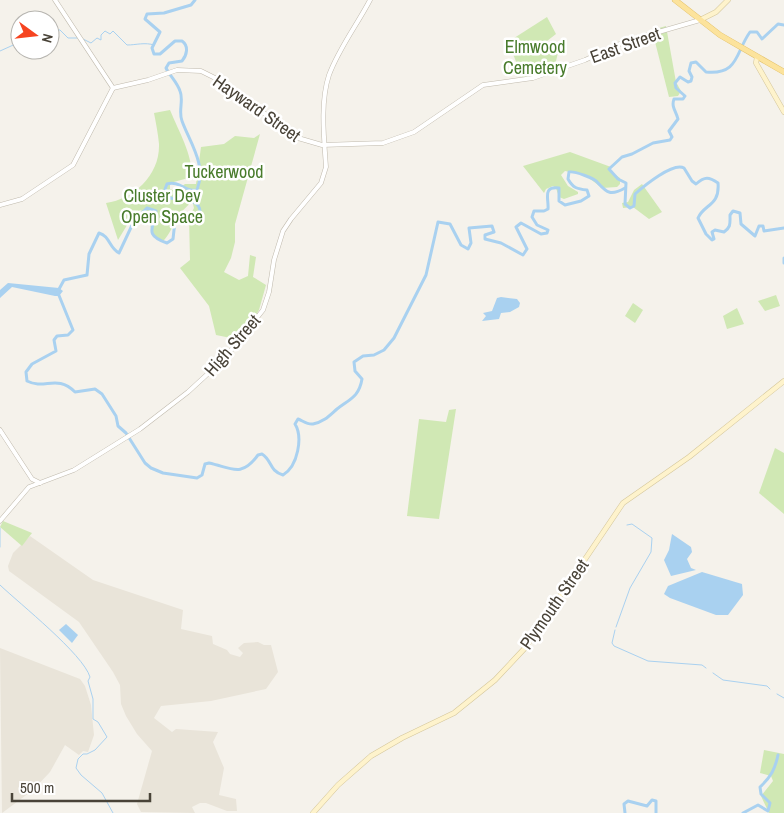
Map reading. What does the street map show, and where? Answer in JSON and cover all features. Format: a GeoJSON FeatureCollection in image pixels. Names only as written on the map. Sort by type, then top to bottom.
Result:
{"type":"FeatureCollection","features":[{"type":"Feature","properties":{"kind":"main road"},"geometry":{"type":"LineString","coordinates":[[675,0],[710,28],[784,72]]}},
{"type":"Feature","properties":{"kind":"main road"},"geometry":{"type":"LineString","coordinates":[[710,28],[711,19],[728,0]]}},
{"type":"Feature","properties":{"kind":"main road"},"geometry":{"type":"LineString","coordinates":[[700,20],[718,10]]}},
{"type":"Feature","properties":{"kind":"main road"},"geometry":{"type":"LineString","coordinates":[[757,57],[756,63],[784,112]]}},
{"type":"Feature","properties":{"kind":"main road","name":"Plymouth Street"},"geometry":{"type":"LineString","coordinates":[[312,813],[338,785],[368,758],[402,738],[454,713],[495,680],[527,644],[623,503],[689,457],[784,381]]}},
{"type":"Feature","properties":{"kind":"street"},"geometry":{"type":"LineString","coordinates":[[0,205],[22,199],[73,166],[113,88],[55,0]]}},
{"type":"Feature","properties":{"kind":"street","name":"High Street"},"geometry":{"type":"LineString","coordinates":[[30,486],[74,470],[132,435],[174,404],[214,369],[260,314],[268,297],[274,260],[284,229],[324,178],[326,145],[325,94],[328,78],[337,58],[370,0]]}},
{"type":"Feature","properties":{"kind":"street","name":"East Street"},"geometry":{"type":"LineString","coordinates":[[416,131],[481,86],[533,78],[581,62],[624,42],[700,20]]}},
{"type":"Feature","properties":{"kind":"street","name":"Hayward Street"},"geometry":{"type":"LineString","coordinates":[[113,88],[187,69],[208,74],[296,136],[309,142],[326,145],[377,145],[416,131]]}},
{"type":"Feature","properties":{"kind":"street"},"geometry":{"type":"LineString","coordinates":[[109,82],[109,93]]}},
{"type":"Feature","properties":{"kind":"street"},"geometry":{"type":"LineString","coordinates":[[0,430],[32,479],[40,483]]}},
{"type":"Feature","properties":{"kind":"street"},"geometry":{"type":"LineString","coordinates":[[0,521],[30,486],[32,479]]}},
{"type":"Feature","properties":{"kind":"shaded area"},"geometry":{"type":"Polygon","coordinates":[[[30,536],[93,580],[183,610],[181,629],[212,636],[213,644],[227,650],[230,654],[240,657],[243,653],[238,648],[244,643],[258,642],[264,645],[271,645],[278,672],[266,689],[211,701],[161,706],[154,718],[172,732],[176,729],[218,732],[213,742],[224,768],[219,795],[236,799],[237,811],[227,811],[206,803],[200,803],[192,807],[195,813],[141,812],[137,804],[152,751],[137,734],[126,716],[121,704],[120,685],[79,622],[9,571],[8,566],[13,553],[30,536]]]}},
{"type":"Feature","properties":{"kind":"shaded area"},"geometry":{"type":"Polygon","coordinates":[[[0,648],[80,679],[85,686],[91,705],[94,735],[88,752],[83,751],[79,755],[65,745],[50,772],[33,790],[2,813],[0,648]]]}},
{"type":"Feature","properties":{"kind":"green space","name":"Elmwood Cemetery"},"geometry":{"type":"Polygon","coordinates":[[[547,17],[556,34],[547,41],[550,45],[559,48],[554,70],[523,79],[513,54],[511,40],[547,17]]]}},
{"type":"Feature","properties":{"kind":"green space"},"geometry":{"type":"Polygon","coordinates":[[[666,26],[676,82],[681,91],[678,96],[669,97],[652,30],[666,26]]]}},
{"type":"Feature","properties":{"kind":"green space","name":"Tuckerwood"},"geometry":{"type":"Polygon","coordinates":[[[170,110],[190,160],[192,177],[170,183],[170,189],[187,196],[181,187],[185,184],[196,184],[201,147],[224,144],[235,136],[254,138],[260,134],[235,224],[235,242],[231,258],[224,272],[239,280],[248,276],[250,255],[256,257],[253,277],[266,285],[259,310],[241,340],[216,335],[209,306],[180,268],[190,260],[189,217],[194,208],[192,200],[179,215],[162,242],[154,235],[147,216],[140,210],[132,217],[118,240],[106,203],[116,201],[135,191],[150,175],[155,166],[159,144],[154,113],[170,110]]]}},
{"type":"Feature","properties":{"kind":"green space"},"geometry":{"type":"Polygon","coordinates":[[[570,152],[611,167],[610,171],[620,178],[620,184],[617,187],[602,188],[585,175],[565,171],[561,175],[568,186],[578,192],[578,194],[564,199],[559,197],[556,188],[553,186],[546,189],[544,193],[523,166],[570,152]]]}},
{"type":"Feature","properties":{"kind":"green space"},"geometry":{"type":"Polygon","coordinates":[[[642,184],[662,212],[649,219],[633,207],[623,208],[622,203],[628,202],[634,190],[642,184]]]}},
{"type":"Feature","properties":{"kind":"green space"},"geometry":{"type":"Polygon","coordinates":[[[776,295],[780,306],[765,311],[758,301],[776,295]]]}},
{"type":"Feature","properties":{"kind":"green space"},"geometry":{"type":"Polygon","coordinates":[[[633,303],[643,310],[635,323],[625,316],[633,303]]]}},
{"type":"Feature","properties":{"kind":"green space"},"geometry":{"type":"Polygon","coordinates":[[[737,308],[744,324],[727,329],[723,316],[737,308]]]}},
{"type":"Feature","properties":{"kind":"green space"},"geometry":{"type":"Polygon","coordinates":[[[456,409],[439,519],[407,516],[419,419],[446,422],[449,410],[456,409]]]}},
{"type":"Feature","properties":{"kind":"green space"},"geometry":{"type":"Polygon","coordinates":[[[775,448],[784,453],[784,514],[759,493],[775,448]]]}},
{"type":"Feature","properties":{"kind":"green space"},"geometry":{"type":"Polygon","coordinates":[[[3,521],[32,533],[22,546],[0,527],[3,521]]]}},
{"type":"Feature","properties":{"kind":"green space"},"geometry":{"type":"Polygon","coordinates":[[[764,750],[784,754],[784,813],[769,813],[761,796],[773,781],[771,776],[760,773],[764,750]]]}},
{"type":"Feature","properties":{"kind":"water"},"geometry":{"type":"Polygon","coordinates":[[[8,283],[59,288],[63,291],[59,296],[55,296],[12,287],[0,298],[0,290],[8,283]]]}},
{"type":"Feature","properties":{"kind":"water"},"geometry":{"type":"Polygon","coordinates":[[[497,298],[517,299],[520,303],[519,307],[510,312],[501,313],[499,319],[482,321],[486,316],[483,313],[492,311],[497,298]]]}},
{"type":"Feature","properties":{"kind":"water"},"geometry":{"type":"Polygon","coordinates":[[[672,534],[691,547],[692,552],[687,559],[691,568],[696,570],[671,576],[664,560],[669,550],[672,534]]]}},
{"type":"Feature","properties":{"kind":"water"},"geometry":{"type":"Polygon","coordinates":[[[702,572],[742,584],[743,595],[728,615],[716,615],[664,594],[668,586],[702,572]]]}},
{"type":"Feature","properties":{"kind":"water"},"geometry":{"type":"Polygon","coordinates":[[[66,624],[78,635],[72,643],[59,630],[66,624]]]}},
{"type":"Feature","properties":{"kind":"waterway"},"geometry":{"type":"LineString","coordinates":[[58,291],[64,280],[87,275],[89,254],[99,233],[119,253],[134,221],[147,208],[156,211],[152,233],[159,240],[167,243],[173,239],[175,221],[199,217],[199,206],[196,203],[170,198],[165,189],[167,184],[171,183],[190,190],[197,190],[200,181],[199,163],[181,117],[181,94],[166,68],[169,63],[182,61],[186,48],[182,41],[175,41],[160,54],[154,54],[152,48],[160,32],[145,19],[147,14],[164,13],[191,5],[195,0]]}},
{"type":"Feature","properties":{"kind":"waterway"},"geometry":{"type":"LineString","coordinates":[[784,25],[778,24],[762,39],[757,32],[750,32],[735,61],[725,70],[706,72],[696,62],[691,63],[689,71],[692,77],[691,81],[688,82],[680,77],[675,83],[676,88],[685,96],[683,99],[674,99],[673,107],[678,119],[669,131],[672,137],[670,140],[653,143],[622,157],[609,169],[618,179],[626,183],[625,204],[630,208],[634,206],[635,194],[673,168],[684,168],[696,184],[707,178],[718,183],[717,196],[698,218],[706,234],[712,240],[714,239],[712,232],[715,230],[724,232],[729,227],[730,215],[733,211],[740,213],[741,224],[755,236],[759,226],[763,226],[764,231],[784,228]]}},
{"type":"Feature","properties":{"kind":"waterway"},"geometry":{"type":"LineString","coordinates":[[60,30],[68,38],[77,38]]}},
{"type":"Feature","properties":{"kind":"waterway"},"geometry":{"type":"LineString","coordinates":[[81,38],[91,43],[97,38],[101,40],[101,35],[105,31],[110,34],[113,31],[127,45],[154,45]]}},
{"type":"Feature","properties":{"kind":"waterway"},"geometry":{"type":"LineString","coordinates":[[0,51],[10,46]]}},
{"type":"Feature","properties":{"kind":"waterway"},"geometry":{"type":"LineString","coordinates":[[58,293],[73,330],[68,335],[57,336],[54,340],[56,351],[32,364],[26,372],[27,381],[40,384],[62,384],[75,392],[95,389],[102,394],[116,416],[118,426],[126,433],[145,463],[163,473],[197,478],[202,475],[205,464],[209,463],[230,469],[241,469],[246,467],[258,455],[262,454],[268,459],[275,471],[283,475],[292,465],[298,451],[299,436],[295,424],[298,419],[311,424],[320,422],[353,397],[359,390],[362,379],[355,371],[354,362],[363,356],[374,355],[384,350],[394,338],[426,275],[438,222],[450,224],[461,245],[468,249],[471,243],[469,228],[492,226],[494,232],[485,235],[485,239],[501,243],[523,255],[527,249],[516,227],[521,223],[541,234],[547,233],[548,230],[537,225],[532,217],[534,211],[548,209],[548,191],[550,189],[559,188],[559,201],[565,205],[581,201],[589,196],[587,190],[572,184],[568,179],[569,172],[593,179],[604,189],[613,193],[625,188]]}},
{"type":"Feature","properties":{"kind":"waterway"},"geometry":{"type":"LineString","coordinates":[[784,258],[784,263]]}},
{"type":"Feature","properties":{"kind":"waterway"},"geometry":{"type":"LineString","coordinates":[[616,627],[630,588],[651,552],[652,538],[632,524],[627,525]]}},
{"type":"Feature","properties":{"kind":"waterway"},"geometry":{"type":"LineString","coordinates":[[0,528],[0,547]]}},
{"type":"Feature","properties":{"kind":"waterway"},"geometry":{"type":"LineString","coordinates":[[0,585],[64,643],[85,667],[90,677],[88,681],[93,699],[93,719],[98,722],[107,737],[95,750],[83,754],[78,759],[76,768],[81,775],[102,793],[113,813]]}},
{"type":"Feature","properties":{"kind":"waterway"},"geometry":{"type":"LineString","coordinates":[[615,630],[612,643],[614,646],[648,661],[702,665],[706,668]]}},
{"type":"Feature","properties":{"kind":"waterway"},"geometry":{"type":"LineString","coordinates":[[713,673],[723,680],[767,686],[770,689]]}},
{"type":"Feature","properties":{"kind":"waterway"},"geometry":{"type":"LineString","coordinates":[[777,694],[784,698]]}},
{"type":"Feature","properties":{"kind":"waterway"},"geometry":{"type":"LineString","coordinates":[[743,813],[758,805],[768,811],[770,803],[761,794],[760,787],[772,772],[778,755]]}},
{"type":"Feature","properties":{"kind":"waterway"},"geometry":{"type":"LineString","coordinates":[[625,813],[624,804],[628,801],[647,806],[652,800],[656,801],[656,813]]}},
{"type":"Feature","properties":{"kind":"park label","name":"Cluster Dev Open Space"},"geometry":{"type":"Point","coordinates":[162,205]}}]}
